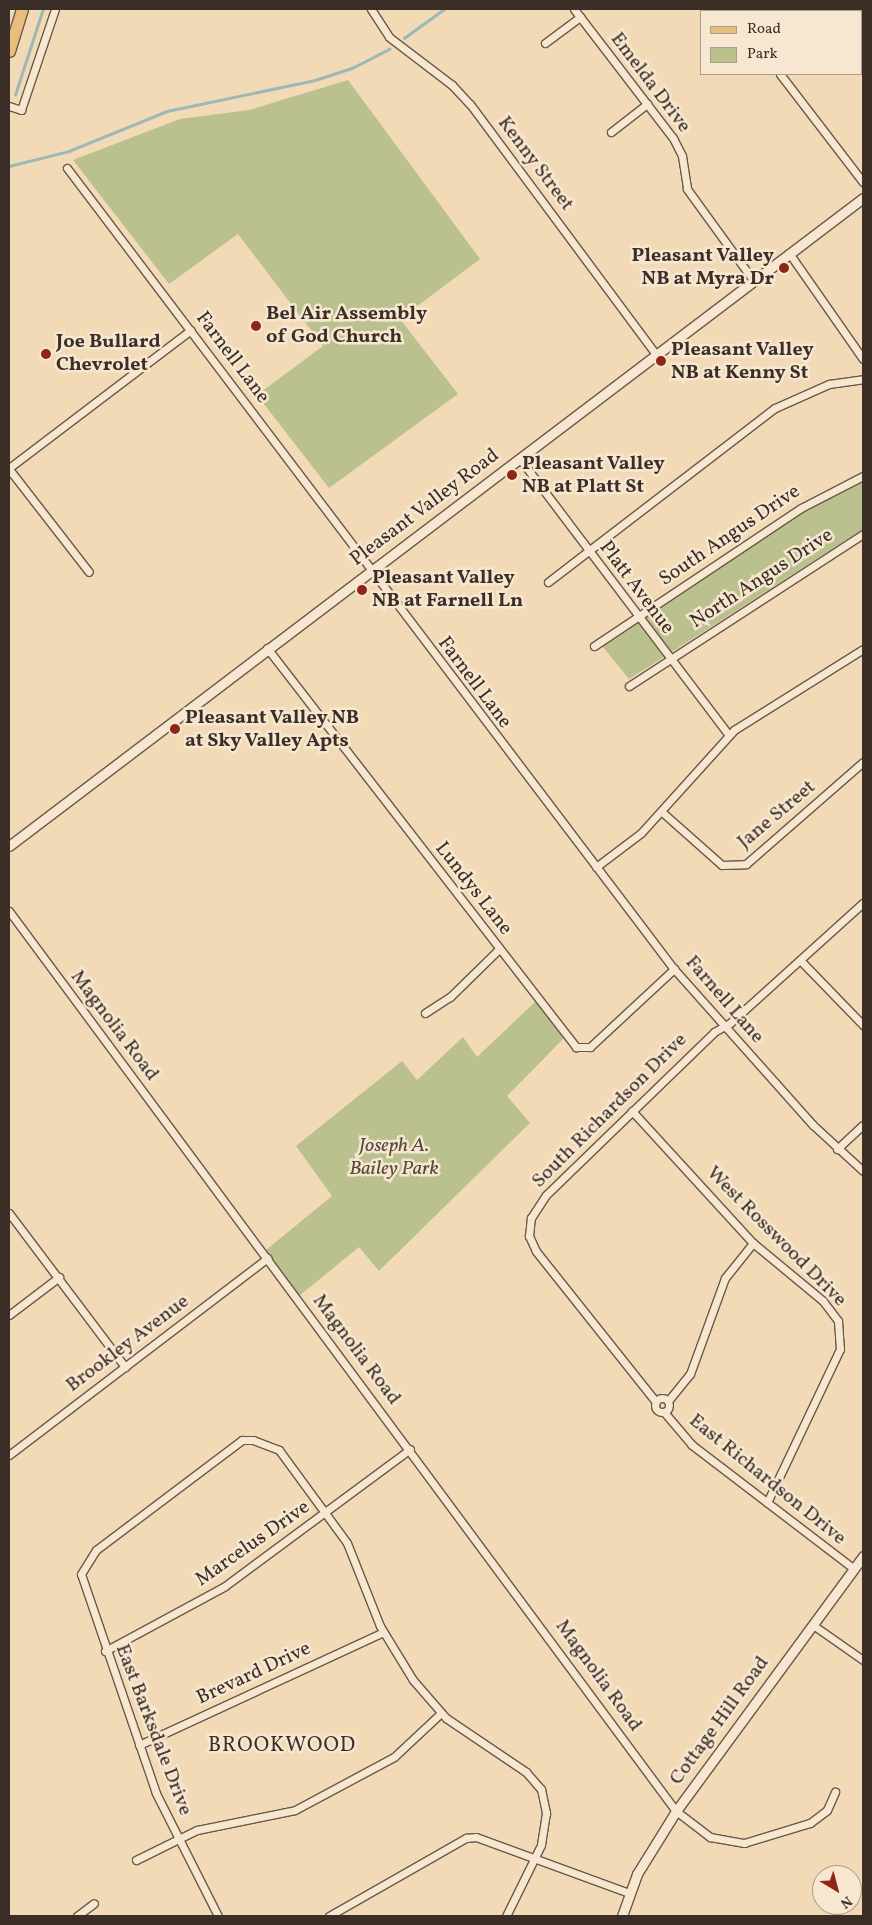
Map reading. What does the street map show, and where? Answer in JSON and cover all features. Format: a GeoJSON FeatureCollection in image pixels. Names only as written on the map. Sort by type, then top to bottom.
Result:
{"type":"FeatureCollection","features":[{"type":"Feature","properties":{"kind":"main road"},"geometry":{"type":"LineString","coordinates":[[9,51],[22,9]]}},
{"type":"Feature","properties":{"kind":"street"},"geometry":{"type":"LineString","coordinates":[[9,106],[21,110],[55,9]]}},
{"type":"Feature","properties":{"kind":"street","name":"Kenny Street"},"geometry":{"type":"LineString","coordinates":[[371,9],[389,37],[452,85],[470,104],[656,354]]}},
{"type":"Feature","properties":{"kind":"street","name":"Emelda Drive"},"geometry":{"type":"LineString","coordinates":[[574,9],[647,104],[682,156],[687,189],[753,280]]}},
{"type":"Feature","properties":{"kind":"street"},"geometry":{"type":"LineString","coordinates":[[545,43],[580,17]]}},
{"type":"Feature","properties":{"kind":"street"},"geometry":{"type":"LineString","coordinates":[[781,75],[863,182]]}},
{"type":"Feature","properties":{"kind":"street"},"geometry":{"type":"LineString","coordinates":[[611,132],[647,104]]}},
{"type":"Feature","properties":{"kind":"street","name":"Farnell Lane"},"geometry":{"type":"LineString","coordinates":[[67,168],[191,330],[370,571],[674,969],[724,1027],[837,1149],[863,1171]]}},
{"type":"Feature","properties":{"kind":"street","name":"Pleasant Valley Road"},"geometry":{"type":"LineString","coordinates":[[9,846],[267,648],[520,460],[656,354],[863,198]]}},
{"type":"Feature","properties":{"kind":"street"},"geometry":{"type":"LineString","coordinates":[[790,254],[863,359]]}},
{"type":"Feature","properties":{"kind":"street"},"geometry":{"type":"LineString","coordinates":[[89,572],[9,468],[191,330]]}},
{"type":"Feature","properties":{"kind":"street"},"geometry":{"type":"LineString","coordinates":[[548,582],[775,408],[829,384],[863,379]]}},
{"type":"Feature","properties":{"kind":"street","name":"Platt Avenue"},"geometry":{"type":"LineString","coordinates":[[520,460],[637,618],[729,735]]}},
{"type":"Feature","properties":{"kind":"street","name":"South Angus Drive"},"geometry":{"type":"LineString","coordinates":[[594,646],[808,504],[863,476]]}},
{"type":"Feature","properties":{"kind":"street","name":"North Angus Drive"},"geometry":{"type":"LineString","coordinates":[[629,686],[863,534]]}},
{"type":"Feature","properties":{"kind":"street","name":"Lundys Lane"},"geometry":{"type":"LineString","coordinates":[[267,648],[576,1047],[590,1047],[674,969]]}},
{"type":"Feature","properties":{"kind":"street"},"geometry":{"type":"LineString","coordinates":[[596,867],[662,812],[729,735],[863,650]]}},
{"type":"Feature","properties":{"kind":"street","name":"Jane Street"},"geometry":{"type":"LineString","coordinates":[[662,812],[722,865],[746,864],[863,762]]}},
{"type":"Feature","properties":{"kind":"street","name":"South Richardson Drive"},"geometry":{"type":"LineString","coordinates":[[656,1402],[557,1279],[532,1244],[531,1218],[546,1195],[632,1112],[863,903]]}},
{"type":"Feature","properties":{"kind":"street","name":"Magnolia Road"},"geometry":{"type":"LineString","coordinates":[[9,911],[410,1449],[676,1811],[710,1837],[744,1843],[810,1823],[827,1810],[835,1792]]}},
{"type":"Feature","properties":{"kind":"street"},"geometry":{"type":"LineString","coordinates":[[426,1013],[450,997],[499,949]]}},
{"type":"Feature","properties":{"kind":"street"},"geometry":{"type":"LineString","coordinates":[[800,960],[846,1012],[863,1025]]}},
{"type":"Feature","properties":{"kind":"street","name":"West Rosswood Drive"},"geometry":{"type":"LineString","coordinates":[[632,1112],[753,1243],[834,1313],[842,1334],[840,1349],[768,1504]]}},
{"type":"Feature","properties":{"kind":"street"},"geometry":{"type":"LineString","coordinates":[[837,1149],[863,1125]]}},
{"type":"Feature","properties":{"kind":"street"},"geometry":{"type":"LineString","coordinates":[[9,1213],[125,1367]]}},
{"type":"Feature","properties":{"kind":"street"},"geometry":{"type":"LineString","coordinates":[[664,1412],[668,1401],[690,1374],[725,1278],[753,1243]]}},
{"type":"Feature","properties":{"kind":"street","name":"Brookley Avenue"},"geometry":{"type":"LineString","coordinates":[[9,1455],[268,1258]]}},
{"type":"Feature","properties":{"kind":"street"},"geometry":{"type":"LineString","coordinates":[[9,1315],[59,1277]]}},
{"type":"Feature","properties":{"kind":"street"},"geometry":{"type":"LineString","coordinates":[[656,1402],[668,1401]]}},
{"type":"Feature","properties":{"kind":"street","name":"East Richardson Drive"},"geometry":{"type":"LineString","coordinates":[[656,1402],[657,1410],[664,1412],[692,1445],[854,1569]]}},
{"type":"Feature","properties":{"kind":"street","name":"East Barksdale Drive"},"geometry":{"type":"LineString","coordinates":[[218,1916],[178,1839],[139,1745],[82,1585],[85,1562],[94,1552],[246,1440],[270,1443],[279,1450],[326,1513]]}},
{"type":"Feature","properties":{"kind":"street","name":"Marcelus Drive"},"geometry":{"type":"LineString","coordinates":[[105,1651],[226,1586],[410,1449]]}},
{"type":"Feature","properties":{"kind":"street"},"geometry":{"type":"LineString","coordinates":[[326,1513],[347,1543],[383,1632],[413,1680],[441,1713],[526,1772],[541,1789],[545,1827],[535,1858],[506,1916]]}},
{"type":"Feature","properties":{"kind":"street","name":"Cottage Hill Road"},"geometry":{"type":"LineString","coordinates":[[622,1916],[629,1893],[676,1811],[863,1556]]}},
{"type":"Feature","properties":{"kind":"street"},"geometry":{"type":"LineString","coordinates":[[813,1625],[863,1660]]}},
{"type":"Feature","properties":{"kind":"street","name":"Brevard Drive"},"geometry":{"type":"LineString","coordinates":[[139,1745],[383,1632]]}},
{"type":"Feature","properties":{"kind":"street"},"geometry":{"type":"LineString","coordinates":[[136,1860],[178,1839],[210,1826],[295,1810],[394,1757],[441,1713]]}},
{"type":"Feature","properties":{"kind":"street"},"geometry":{"type":"LineString","coordinates":[[329,1916],[466,1838],[487,1839],[629,1893]]}},
{"type":"Feature","properties":{"kind":"street"},"geometry":{"type":"LineString","coordinates":[[77,1916],[94,1903]]}},
{"type":"Feature","properties":{"kind":"green space"},"geometry":{"type":"Polygon","coordinates":[[[348,80],[480,259],[400,319],[458,394],[329,488],[257,395],[323,346],[238,234],[169,284],[73,160],[180,119],[249,110],[348,80]]]}},
{"type":"Feature","properties":{"kind":"green space"},"geometry":{"type":"Polygon","coordinates":[[[863,482],[863,529],[650,666],[629,679],[603,647],[819,501],[863,482]]]}},
{"type":"Feature","properties":{"kind":"green space","name":"Joseph A. Bailey Park"},"geometry":{"type":"Polygon","coordinates":[[[537,1000],[565,1037],[507,1096],[530,1123],[379,1271],[359,1247],[299,1296],[266,1250],[332,1196],[296,1146],[402,1061],[417,1080],[463,1037],[477,1057],[537,1000]]]}},
{"type":"Feature","properties":{"kind":"waterway"},"geometry":{"type":"LineString","coordinates":[[15,95],[43,9]]}},
{"type":"Feature","properties":{"kind":"waterway"},"geometry":{"type":"LineString","coordinates":[[404,38],[444,9]]}},
{"type":"Feature","properties":{"kind":"waterway"},"geometry":{"type":"LineString","coordinates":[[9,166],[69,151],[167,111],[315,80],[352,68],[389,49]]}},
{"type":"Feature","properties":{"kind":"place","name":"Pleasant Valley NB at Myra Dr"},"geometry":{"type":"Point","coordinates":[784,268]}},
{"type":"Feature","properties":{"kind":"place","name":"Bel Air Assembly of God Church"},"geometry":{"type":"Point","coordinates":[256,326]}},
{"type":"Feature","properties":{"kind":"place","name":"Joe Bullard Chevrolet"},"geometry":{"type":"Point","coordinates":[46,354]}},
{"type":"Feature","properties":{"kind":"place","name":"Pleasant Valley NB at Kenny St"},"geometry":{"type":"Point","coordinates":[661,361]}},
{"type":"Feature","properties":{"kind":"place","name":"Pleasant Valley NB at Platt St"},"geometry":{"type":"Point","coordinates":[512,475]}},
{"type":"Feature","properties":{"kind":"place","name":"Pleasant Valley NB at Farnell Ln"},"geometry":{"type":"Point","coordinates":[362,590]}},
{"type":"Feature","properties":{"kind":"place","name":"Pleasant Valley NB at Sky Valley Apts"},"geometry":{"type":"Point","coordinates":[175,729]}},
{"type":"Feature","properties":{"kind":"district","name":"BROOKWOOD"},"geometry":{"type":"Point","coordinates":[282,1746]}}]}
